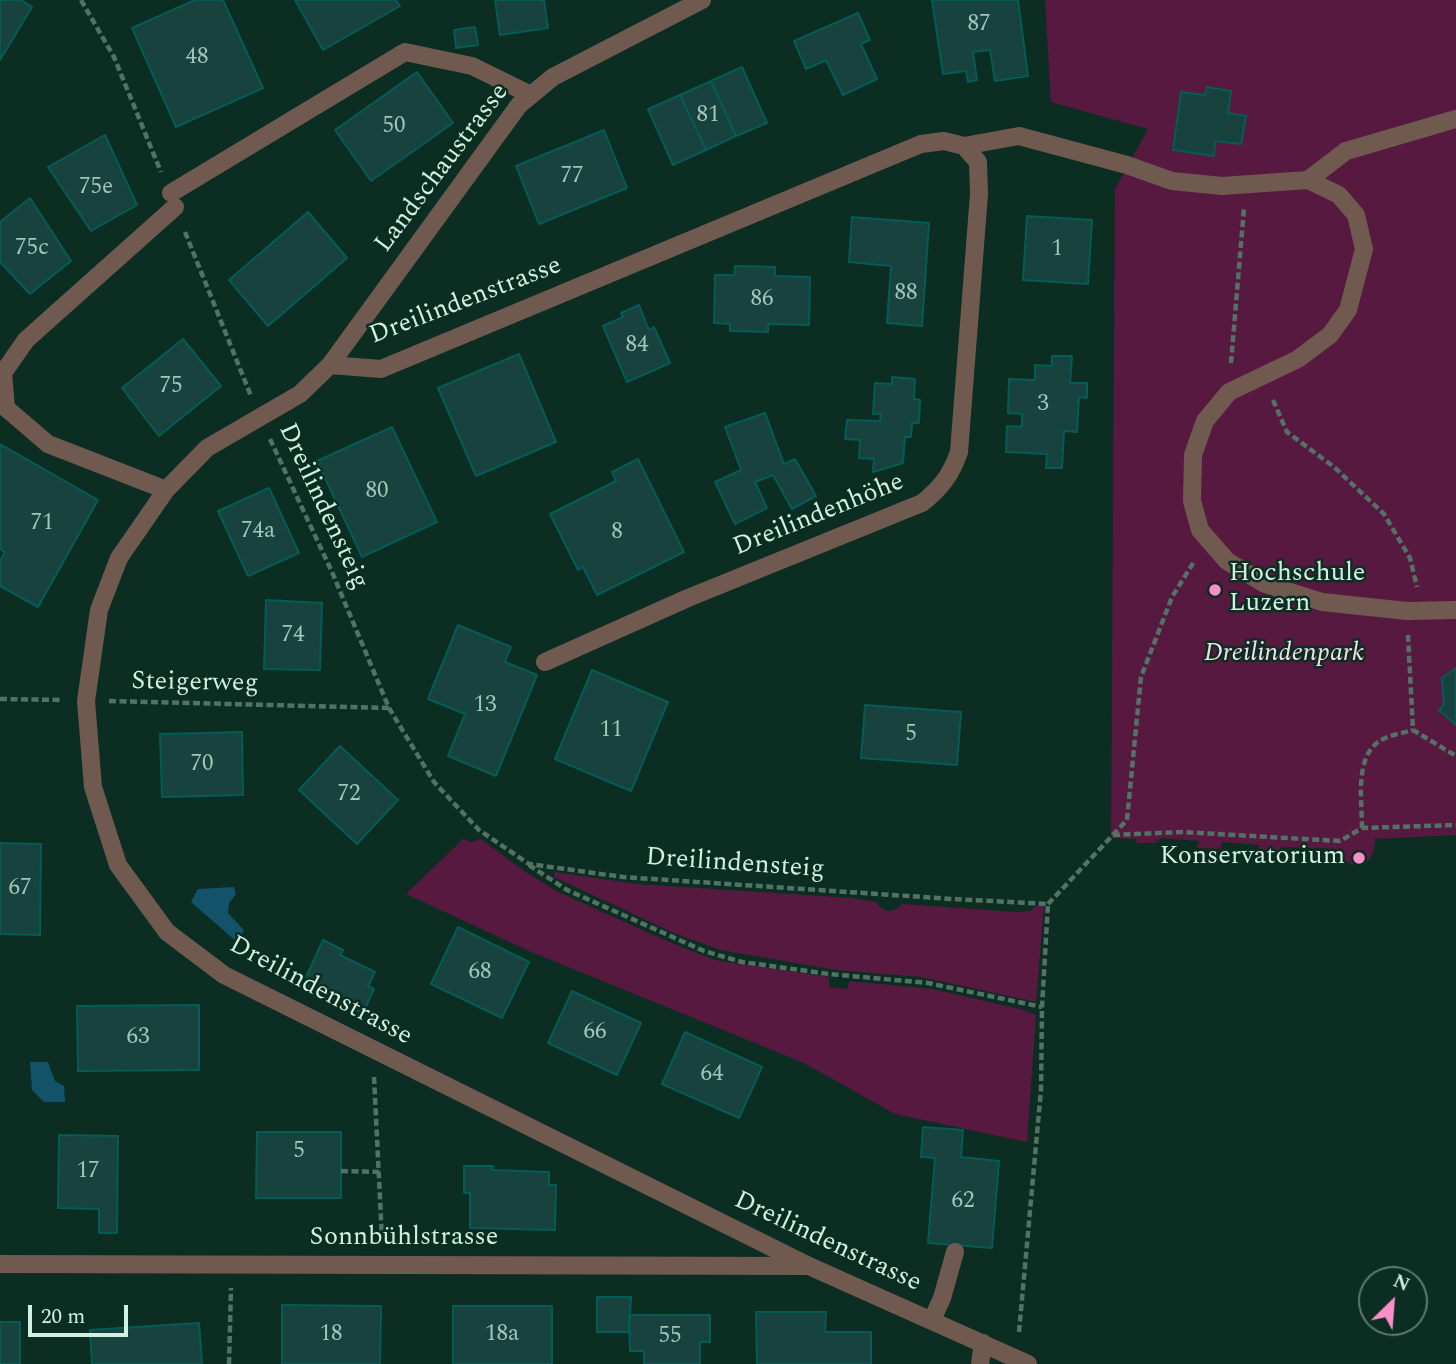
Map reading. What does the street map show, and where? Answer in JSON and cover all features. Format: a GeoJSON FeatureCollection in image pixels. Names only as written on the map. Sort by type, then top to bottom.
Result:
{"type":"FeatureCollection","features":[{"type":"Feature","properties":{"kind":"street","name":"Landschaustrasse"},"geometry":{"type":"LineString","coordinates":[[330,365],[519,105],[553,76],[702,0]]}},
{"type":"Feature","properties":{"kind":"street"},"geometry":{"type":"LineString","coordinates":[[166,489],[48,444],[6,408],[3,373],[26,340],[173,200],[405,52],[472,66],[531,94]]}},
{"type":"Feature","properties":{"kind":"street"},"geometry":{"type":"LineString","coordinates":[[1456,119],[1346,151],[1308,180],[1339,195],[1356,215],[1364,249],[1348,310],[1329,335],[1298,359],[1229,392],[1205,421],[1193,455],[1192,501],[1200,530],[1227,561],[1265,584],[1322,602],[1407,611],[1456,610]]}},
{"type":"Feature","properties":{"kind":"street","name":"Dreilindenstrasse"},"geometry":{"type":"LineString","coordinates":[[1028,1364],[809,1266],[223,975],[167,932],[118,865],[93,787],[86,701],[99,610],[119,558],[166,489],[207,448],[300,394],[330,365],[380,369],[920,144],[944,141],[964,146],[1019,136],[1128,165],[1172,181],[1222,186],[1308,180]]}},
{"type":"Feature","properties":{"kind":"street","name":"Dreilindenhöhe"},"geometry":{"type":"LineString","coordinates":[[545,662],[688,598],[922,503],[940,488],[953,472],[959,452],[979,194],[978,162],[964,146]]}},
{"type":"Feature","properties":{"kind":"street"},"geometry":{"type":"LineString","coordinates":[[932,1320],[942,1298],[954,1252]]}},
{"type":"Feature","properties":{"kind":"street","name":"Sonnbühlstrasse"},"geometry":{"type":"LineString","coordinates":[[0,1264],[809,1266]]}},
{"type":"Feature","properties":{"kind":"street"},"geometry":{"type":"LineString","coordinates":[[980,1364],[983,1343]]}},
{"type":"Feature","properties":{"kind":"path"},"geometry":{"type":"LineString","coordinates":[[1229,392],[1243,215]]}},
{"type":"Feature","properties":{"kind":"path"},"geometry":{"type":"LineString","coordinates":[[1274,369],[1270,391],[1287,432],[1334,467],[1384,514],[1410,558],[1418,590],[1407,611],[1413,730]]}},
{"type":"Feature","properties":{"kind":"path","name":"Dreilindensteig"},"geometry":{"type":"LineString","coordinates":[[260,418],[332,572],[389,708],[434,782],[479,830],[529,864],[623,877],[1048,904]]}},
{"type":"Feature","properties":{"kind":"path"},"geometry":{"type":"LineString","coordinates":[[1019,1324],[1041,1090],[1042,1007],[1048,904],[1127,820],[1141,677],[1172,597],[1208,539]]}},
{"type":"Feature","properties":{"kind":"path","name":"Steigerweg"},"geometry":{"type":"LineString","coordinates":[[0,699],[389,708]]}},
{"type":"Feature","properties":{"kind":"path"},"geometry":{"type":"LineString","coordinates":[[1362,828],[1362,771],[1368,752],[1382,740],[1413,730],[1456,756]]}},
{"type":"Feature","properties":{"kind":"path"},"geometry":{"type":"LineString","coordinates":[[1112,835],[1182,832],[1340,841],[1362,828],[1456,825]]}},
{"type":"Feature","properties":{"kind":"path"},"geometry":{"type":"LineString","coordinates":[[529,864],[567,890],[704,951],[742,962],[829,974],[928,983],[1042,1007]]}},
{"type":"Feature","properties":{"kind":"path"},"geometry":{"type":"LineString","coordinates":[[374,1073],[383,1265]]}},
{"type":"Feature","properties":{"kind":"path"},"geometry":{"type":"LineString","coordinates":[[341,1171],[379,1172]]}},
{"type":"Feature","properties":{"kind":"path"},"geometry":{"type":"LineString","coordinates":[[229,1364],[231,1284]]}},
{"type":"Feature","properties":{"kind":"green space","name":"Dreilindenpark"},"geometry":{"type":"Polygon","coordinates":[[[1045,0],[1456,0],[1456,835],[1375,839],[1371,856],[1361,865],[1349,863],[1337,849],[1281,847],[1279,854],[1258,852],[1259,845],[1222,842],[1221,849],[1197,848],[1199,841],[1161,838],[1155,843],[1137,843],[1136,839],[1111,838],[1115,189],[1148,129],[1051,102],[1045,0]]]}},
{"type":"Feature","properties":{"kind":"green space"},"geometry":{"type":"Polygon","coordinates":[[[463,839],[471,842],[481,839],[558,892],[715,960],[829,977],[829,987],[848,989],[849,981],[933,989],[1036,1015],[1027,1142],[895,1114],[804,1063],[529,951],[406,894],[463,839]]]}},
{"type":"Feature","properties":{"kind":"green space"},"geometry":{"type":"Polygon","coordinates":[[[555,872],[637,884],[853,898],[876,902],[888,911],[902,904],[1017,912],[1030,911],[1037,905],[1044,906],[1036,1002],[921,977],[836,970],[720,950],[674,933],[554,877],[555,872]]]}},
{"type":"Feature","properties":{"kind":"water"},"geometry":{"type":"Polygon","coordinates":[[[234,887],[236,894],[229,903],[228,913],[244,930],[238,943],[191,902],[198,889],[234,887]]]}},
{"type":"Feature","properties":{"kind":"water"},"geometry":{"type":"Polygon","coordinates":[[[30,1062],[48,1062],[55,1081],[64,1086],[65,1102],[44,1102],[32,1090],[30,1062]]]}},
{"type":"Feature","properties":{"kind":"building"},"geometry":{"type":"Polygon","coordinates":[[[0,0],[21,0],[32,7],[0,60],[0,0]]]}},
{"type":"Feature","properties":{"kind":"building"},"geometry":{"type":"Polygon","coordinates":[[[195,0],[223,0],[263,88],[176,127],[132,28],[195,0]]]}},
{"type":"Feature","properties":{"kind":"building"},"geometry":{"type":"Polygon","coordinates":[[[295,0],[396,0],[400,6],[323,50],[295,0]]]}},
{"type":"Feature","properties":{"kind":"building"},"geometry":{"type":"Polygon","coordinates":[[[495,0],[544,0],[548,28],[500,35],[495,0]]]}},
{"type":"Feature","properties":{"kind":"building"},"geometry":{"type":"Polygon","coordinates":[[[932,0],[1018,0],[1028,76],[995,81],[990,50],[973,52],[977,80],[968,82],[966,71],[943,74],[932,0]]]}},
{"type":"Feature","properties":{"kind":"building"},"geometry":{"type":"Polygon","coordinates":[[[858,13],[870,40],[861,44],[877,79],[843,95],[826,60],[806,69],[794,41],[858,13]]]}},
{"type":"Feature","properties":{"kind":"building"},"geometry":{"type":"Polygon","coordinates":[[[475,27],[478,45],[456,48],[454,30],[475,27]]]}},
{"type":"Feature","properties":{"kind":"building"},"geometry":{"type":"Polygon","coordinates":[[[742,67],[767,123],[736,136],[711,81],[742,67]]]}},
{"type":"Feature","properties":{"kind":"building"},"geometry":{"type":"Polygon","coordinates":[[[417,72],[453,123],[371,181],[335,130],[417,72]]]}},
{"type":"Feature","properties":{"kind":"building"},"geometry":{"type":"Polygon","coordinates":[[[711,81],[736,136],[706,150],[680,95],[711,81]]]}},
{"type":"Feature","properties":{"kind":"building"},"geometry":{"type":"Polygon","coordinates":[[[1207,87],[1231,91],[1228,113],[1246,116],[1241,144],[1215,141],[1214,156],[1173,150],[1181,92],[1205,95],[1207,87]]]}},
{"type":"Feature","properties":{"kind":"building"},"geometry":{"type":"Polygon","coordinates":[[[680,95],[706,150],[673,165],[648,109],[680,95]]]}},
{"type":"Feature","properties":{"kind":"building"},"geometry":{"type":"Polygon","coordinates":[[[604,130],[627,188],[539,224],[516,166],[604,130]]]}},
{"type":"Feature","properties":{"kind":"building"},"geometry":{"type":"Polygon","coordinates":[[[105,135],[137,205],[91,231],[48,167],[105,135]]]}},
{"type":"Feature","properties":{"kind":"building"},"geometry":{"type":"Polygon","coordinates":[[[30,198],[71,261],[30,294],[0,262],[0,222],[30,198]]]}},
{"type":"Feature","properties":{"kind":"building"},"geometry":{"type":"Polygon","coordinates":[[[308,212],[347,258],[268,326],[229,280],[308,212]]]}},
{"type":"Feature","properties":{"kind":"building"},"geometry":{"type":"Polygon","coordinates":[[[1027,216],[1092,220],[1088,284],[1023,280],[1027,216]]]}},
{"type":"Feature","properties":{"kind":"building"},"geometry":{"type":"Polygon","coordinates":[[[852,217],[929,223],[922,326],[887,323],[891,266],[849,262],[852,217]]]}},
{"type":"Feature","properties":{"kind":"building"},"geometry":{"type":"Polygon","coordinates":[[[735,266],[775,267],[775,276],[810,277],[809,325],[768,324],[768,332],[730,331],[730,324],[714,323],[715,275],[734,275],[735,266]]]}},
{"type":"Feature","properties":{"kind":"building"},"geometry":{"type":"Polygon","coordinates":[[[639,305],[649,330],[654,327],[670,363],[627,382],[603,326],[623,317],[621,313],[639,305]]]}},
{"type":"Feature","properties":{"kind":"building"},"geometry":{"type":"Polygon","coordinates":[[[183,339],[221,386],[159,436],[122,388],[183,339]]]}},
{"type":"Feature","properties":{"kind":"building"},"geometry":{"type":"Polygon","coordinates":[[[519,354],[556,442],[476,476],[438,388],[519,354]]]}},
{"type":"Feature","properties":{"kind":"building"},"geometry":{"type":"Polygon","coordinates":[[[1052,356],[1072,356],[1070,383],[1087,383],[1087,398],[1079,397],[1077,432],[1064,431],[1062,468],[1046,468],[1047,454],[1006,452],[1007,426],[1022,427],[1022,414],[1008,413],[1009,379],[1035,380],[1035,365],[1052,366],[1052,356]]]}},
{"type":"Feature","properties":{"kind":"building"},"geometry":{"type":"Polygon","coordinates":[[[892,377],[915,379],[914,399],[920,400],[919,423],[912,423],[911,437],[905,437],[903,463],[873,472],[874,459],[859,458],[860,440],[845,439],[847,420],[880,421],[881,414],[873,414],[875,383],[892,384],[892,377]]]}},
{"type":"Feature","properties":{"kind":"building"},"geometry":{"type":"Polygon","coordinates":[[[765,413],[784,464],[795,459],[816,496],[792,509],[773,475],[755,482],[767,508],[735,524],[715,482],[741,470],[725,427],[765,413]]]}},
{"type":"Feature","properties":{"kind":"building"},"geometry":{"type":"Polygon","coordinates":[[[392,427],[437,522],[362,557],[317,461],[392,427]]]}},
{"type":"Feature","properties":{"kind":"building"},"geometry":{"type":"Polygon","coordinates":[[[0,444],[98,500],[38,607],[0,586],[0,561],[5,552],[0,549],[0,444]]]}},
{"type":"Feature","properties":{"kind":"building"},"geometry":{"type":"Polygon","coordinates":[[[638,459],[684,552],[597,595],[583,567],[578,570],[550,514],[616,481],[612,472],[638,459]]]}},
{"type":"Feature","properties":{"kind":"building"},"geometry":{"type":"Polygon","coordinates":[[[269,488],[299,553],[248,576],[218,511],[269,488]]]}},
{"type":"Feature","properties":{"kind":"building"},"geometry":{"type":"Polygon","coordinates":[[[266,600],[322,603],[320,670],[264,669],[266,600]]]}},
{"type":"Feature","properties":{"kind":"building"},"geometry":{"type":"Polygon","coordinates":[[[458,625],[511,647],[505,662],[537,675],[496,776],[448,756],[465,714],[428,699],[458,625]]]}},
{"type":"Feature","properties":{"kind":"building"},"geometry":{"type":"Polygon","coordinates":[[[1456,668],[1456,725],[1439,710],[1444,705],[1442,678],[1456,668]]]}},
{"type":"Feature","properties":{"kind":"building"},"geometry":{"type":"Polygon","coordinates":[[[592,670],[668,702],[631,791],[555,759],[592,670]]]}},
{"type":"Feature","properties":{"kind":"building"},"geometry":{"type":"Polygon","coordinates":[[[865,705],[961,712],[957,765],[861,758],[865,705]]]}},
{"type":"Feature","properties":{"kind":"building"},"geometry":{"type":"Polygon","coordinates":[[[242,732],[243,795],[162,797],[160,734],[242,732]]]}},
{"type":"Feature","properties":{"kind":"building"},"geometry":{"type":"Polygon","coordinates":[[[340,746],[398,800],[357,844],[299,790],[340,746]]]}},
{"type":"Feature","properties":{"kind":"building"},"geometry":{"type":"Polygon","coordinates":[[[0,843],[41,844],[40,935],[0,934],[0,843]]]}},
{"type":"Feature","properties":{"kind":"building"},"geometry":{"type":"Polygon","coordinates":[[[458,927],[529,962],[502,1018],[431,984],[458,927]]]}},
{"type":"Feature","properties":{"kind":"building"},"geometry":{"type":"Polygon","coordinates":[[[323,940],[343,950],[340,955],[375,972],[368,986],[374,989],[363,1013],[303,984],[323,940]]]}},
{"type":"Feature","properties":{"kind":"building"},"geometry":{"type":"Polygon","coordinates":[[[572,991],[641,1023],[617,1075],[548,1043],[572,991]]]}},
{"type":"Feature","properties":{"kind":"building"},"geometry":{"type":"Polygon","coordinates":[[[199,1005],[199,1070],[78,1071],[77,1006],[199,1005]]]}},
{"type":"Feature","properties":{"kind":"building"},"geometry":{"type":"Polygon","coordinates":[[[685,1032],[762,1067],[739,1118],[662,1084],[685,1032]]]}},
{"type":"Feature","properties":{"kind":"building"},"geometry":{"type":"Polygon","coordinates":[[[923,1127],[963,1130],[961,1157],[999,1161],[992,1248],[928,1243],[935,1158],[921,1157],[923,1127]]]}},
{"type":"Feature","properties":{"kind":"building"},"geometry":{"type":"Polygon","coordinates":[[[257,1132],[341,1132],[341,1198],[256,1198],[257,1132]]]}},
{"type":"Feature","properties":{"kind":"building"},"geometry":{"type":"Polygon","coordinates":[[[59,1135],[118,1136],[117,1233],[99,1233],[99,1209],[58,1208],[59,1135]]]}},
{"type":"Feature","properties":{"kind":"building"},"geometry":{"type":"Polygon","coordinates":[[[464,1166],[549,1172],[549,1185],[556,1185],[555,1230],[470,1228],[470,1193],[464,1193],[464,1166]]]}},
{"type":"Feature","properties":{"kind":"building"},"geometry":{"type":"Polygon","coordinates":[[[597,1297],[631,1297],[629,1332],[597,1332],[597,1297]]]}},
{"type":"Feature","properties":{"kind":"building"},"geometry":{"type":"Polygon","coordinates":[[[282,1305],[381,1306],[380,1364],[282,1364],[282,1305]]]}},
{"type":"Feature","properties":{"kind":"building"},"geometry":{"type":"Polygon","coordinates":[[[453,1306],[552,1306],[552,1364],[453,1364],[453,1306]]]}},
{"type":"Feature","properties":{"kind":"building"},"geometry":{"type":"Polygon","coordinates":[[[756,1312],[826,1312],[825,1332],[871,1332],[871,1364],[757,1364],[756,1312]]]}},
{"type":"Feature","properties":{"kind":"building"},"geometry":{"type":"Polygon","coordinates":[[[629,1315],[710,1315],[710,1342],[700,1342],[700,1364],[644,1364],[644,1351],[630,1351],[629,1315]]]}},
{"type":"Feature","properties":{"kind":"building"},"geometry":{"type":"Polygon","coordinates":[[[0,1322],[20,1322],[20,1364],[0,1364],[0,1322]]]}},
{"type":"Feature","properties":{"kind":"building"},"geometry":{"type":"Polygon","coordinates":[[[199,1323],[202,1364],[92,1364],[90,1330],[199,1323]]]}},
{"type":"Feature","properties":{"kind":"place","name":"Hochschule Luzern"},"geometry":{"type":"Point","coordinates":[1215,590]}},
{"type":"Feature","properties":{"kind":"place","name":"Konservatorium"},"geometry":{"type":"Point","coordinates":[1359,858]}}]}
